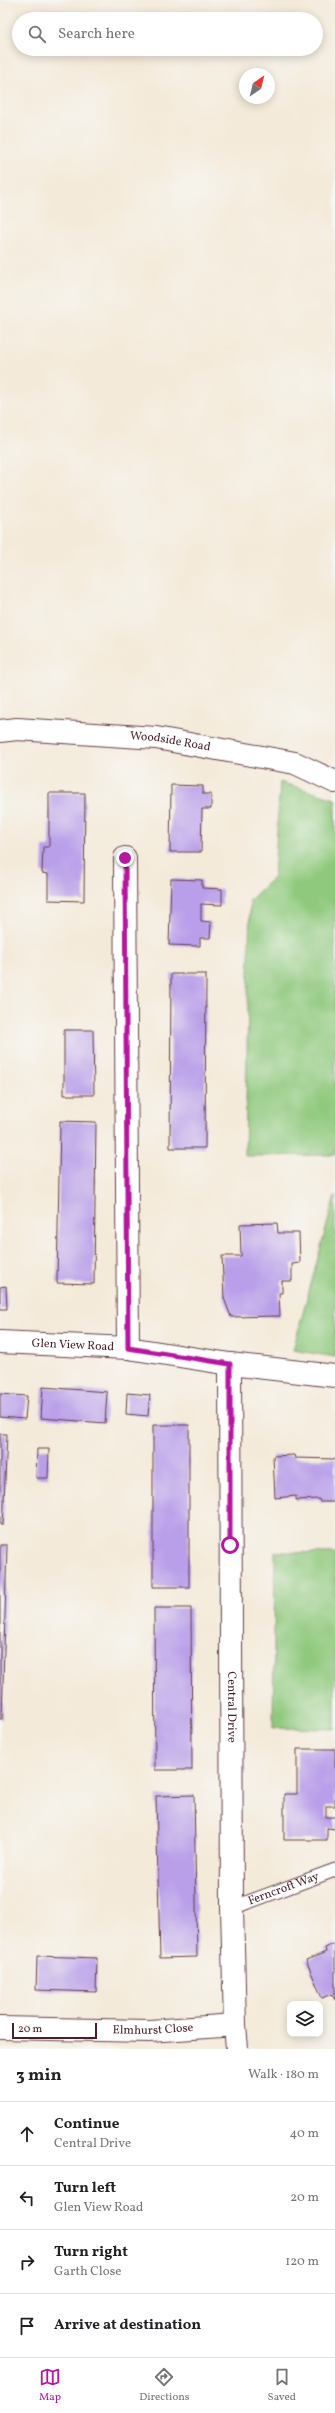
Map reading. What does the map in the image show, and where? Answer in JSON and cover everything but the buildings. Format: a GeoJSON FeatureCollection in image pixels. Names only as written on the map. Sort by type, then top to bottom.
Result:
{"type":"FeatureCollection","features":[{"type":"Feature","properties":{"kind":"street","name":"Woodside Road"},"geometry":{"type":"LineString","coordinates":[[0,731],[16,729],[156,738],[296,763],[335,782]]}},
{"type":"Feature","properties":{"kind":"street"},"geometry":{"type":"LineString","coordinates":[[125,858],[128,1348]]}},
{"type":"Feature","properties":{"kind":"street","name":"Glen View Road"},"geometry":{"type":"LineString","coordinates":[[0,1342],[128,1348],[230,1364],[335,1376]]}},
{"type":"Feature","properties":{"kind":"street","name":"Central Drive"},"geometry":{"type":"LineString","coordinates":[[230,1364],[232,1908],[235,2025],[238,2049]]}},
{"type":"Feature","properties":{"kind":"street","name":"Elmhurst Close"},"geometry":{"type":"LineString","coordinates":[[0,2028],[149,2031],[235,2025]]}},
{"type":"Feature","properties":{"kind":"lane","name":"Ferncroft Way"},"geometry":{"type":"LineString","coordinates":[[232,1908],[335,1870]]}},
{"type":"Feature","properties":{"kind":"green space"},"geometry":{"type":"Polygon","coordinates":[[[280,782],[335,799],[335,1155],[245,1156],[250,900],[274,877],[280,782]]]}},
{"type":"Feature","properties":{"kind":"green space"},"geometry":{"type":"Polygon","coordinates":[[[335,1195],[335,1357],[293,1350],[335,1195]]]}},
{"type":"Feature","properties":{"kind":"green space"},"geometry":{"type":"Polygon","coordinates":[[[275,1552],[335,1553],[335,1729],[273,1728],[275,1552]]]}},
{"type":"Feature","properties":{"kind":"route"},"geometry":{"type":"LineString","coordinates":[[125,858],[128,1348],[230,1364],[230,1545]]}}]}
